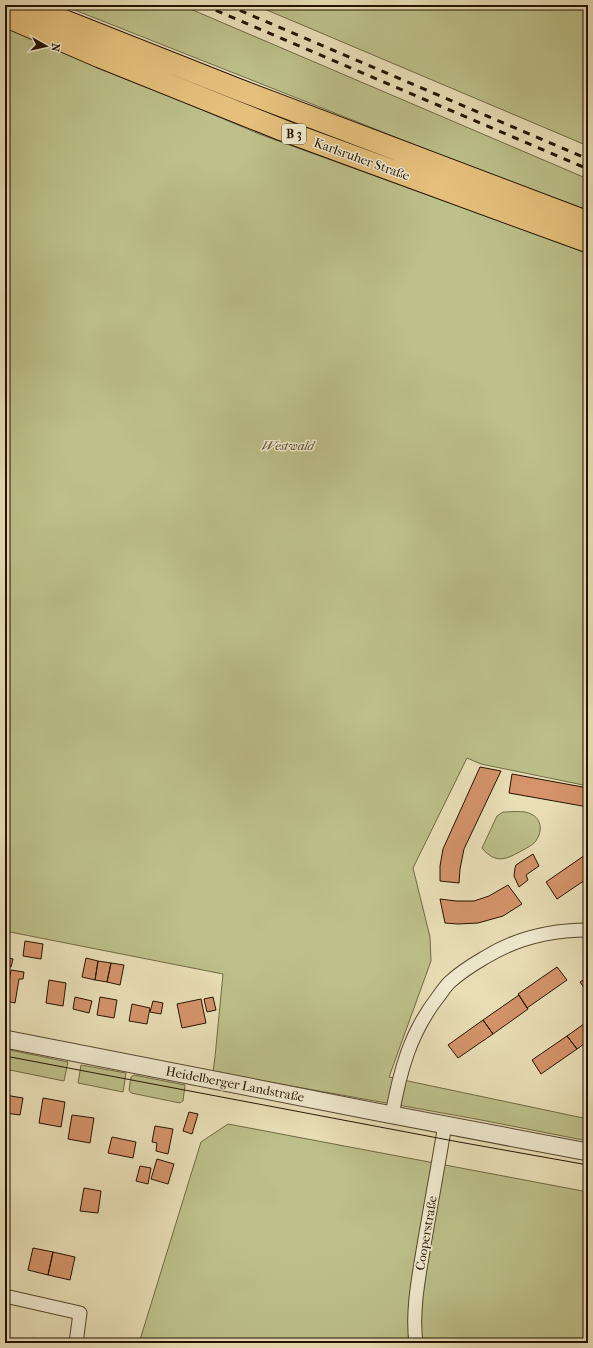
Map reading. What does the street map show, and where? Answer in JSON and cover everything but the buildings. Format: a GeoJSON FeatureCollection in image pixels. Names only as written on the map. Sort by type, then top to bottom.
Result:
{"type":"FeatureCollection","features":[{"type":"Feature","properties":{"kind":"main road","name":"Karlsruher Straße"},"geometry":{"type":"LineString","coordinates":[[25,5],[236,89],[588,222]]}},
{"type":"Feature","properties":{"kind":"main road","name":"Karlsruher Straße"},"geometry":{"type":"LineString","coordinates":[[5,16],[100,58],[282,130],[588,242]]}},
{"type":"Feature","properties":{"kind":"street"},"geometry":{"type":"LineString","coordinates":[[392,1115],[399,1078],[409,1046],[431,1006],[450,982],[462,972],[498,950],[519,940],[553,932],[588,930]]}},
{"type":"Feature","properties":{"kind":"street","name":"Heidelberger Landstraße"},"geometry":{"type":"LineString","coordinates":[[5,1039],[588,1152]]}},
{"type":"Feature","properties":{"kind":"street","name":"Cooperstraße"},"geometry":{"type":"LineString","coordinates":[[416,1343],[415,1335],[418,1277],[445,1124]]}},
{"type":"Feature","properties":{"kind":"street"},"geometry":{"type":"LineString","coordinates":[[5,1296],[80,1313],[76,1343]]}},
{"type":"Feature","properties":{"kind":"green space"},"geometry":{"type":"Polygon","coordinates":[[[62,5],[181,5],[588,179],[588,211],[418,146],[62,5]]]}},
{"type":"Feature","properties":{"kind":"green space"},"geometry":{"type":"Polygon","coordinates":[[[255,5],[588,5],[588,146],[255,5]]]}},
{"type":"Feature","properties":{"kind":"green space","name":"Westwald"},"geometry":{"type":"Polygon","coordinates":[[[5,26],[259,134],[588,253],[588,786],[481,764],[467,758],[413,868],[430,937],[431,961],[389,1077],[588,1119],[588,1141],[476,1119],[213,1072],[223,974],[5,931],[5,26]]]}},
{"type":"Feature","properties":{"kind":"green space"},"geometry":{"type":"Polygon","coordinates":[[[503,812],[521,812],[531,814],[535,816],[539,822],[540,830],[538,838],[535,842],[517,853],[502,859],[492,857],[482,848],[497,816],[503,812]]]}},
{"type":"Feature","properties":{"kind":"green space"},"geometry":{"type":"Polygon","coordinates":[[[5,1049],[68,1062],[64,1081],[5,1069],[5,1049]]]}},
{"type":"Feature","properties":{"kind":"green space"},"geometry":{"type":"Polygon","coordinates":[[[81,1065],[126,1073],[123,1092],[78,1083],[81,1065]]]}},
{"type":"Feature","properties":{"kind":"green space"},"geometry":{"type":"Polygon","coordinates":[[[134,1075],[185,1085],[183,1101],[180,1103],[131,1093],[129,1090],[131,1077],[134,1075]]]}},
{"type":"Feature","properties":{"kind":"green space"},"geometry":{"type":"Polygon","coordinates":[[[228,1124],[588,1192],[588,1343],[139,1343],[201,1142],[228,1124]]]}},
{"type":"Feature","properties":{"kind":"tram line"},"geometry":{"type":"LineString","coordinates":[[5,1056],[588,1165]]}},
{"type":"Feature","properties":{"kind":"railway"},"geometry":{"type":"LineString","coordinates":[[203,5],[588,169]]}},
{"type":"Feature","properties":{"kind":"railway"},"geometry":{"type":"LineString","coordinates":[[227,5],[588,159]]}}]}
